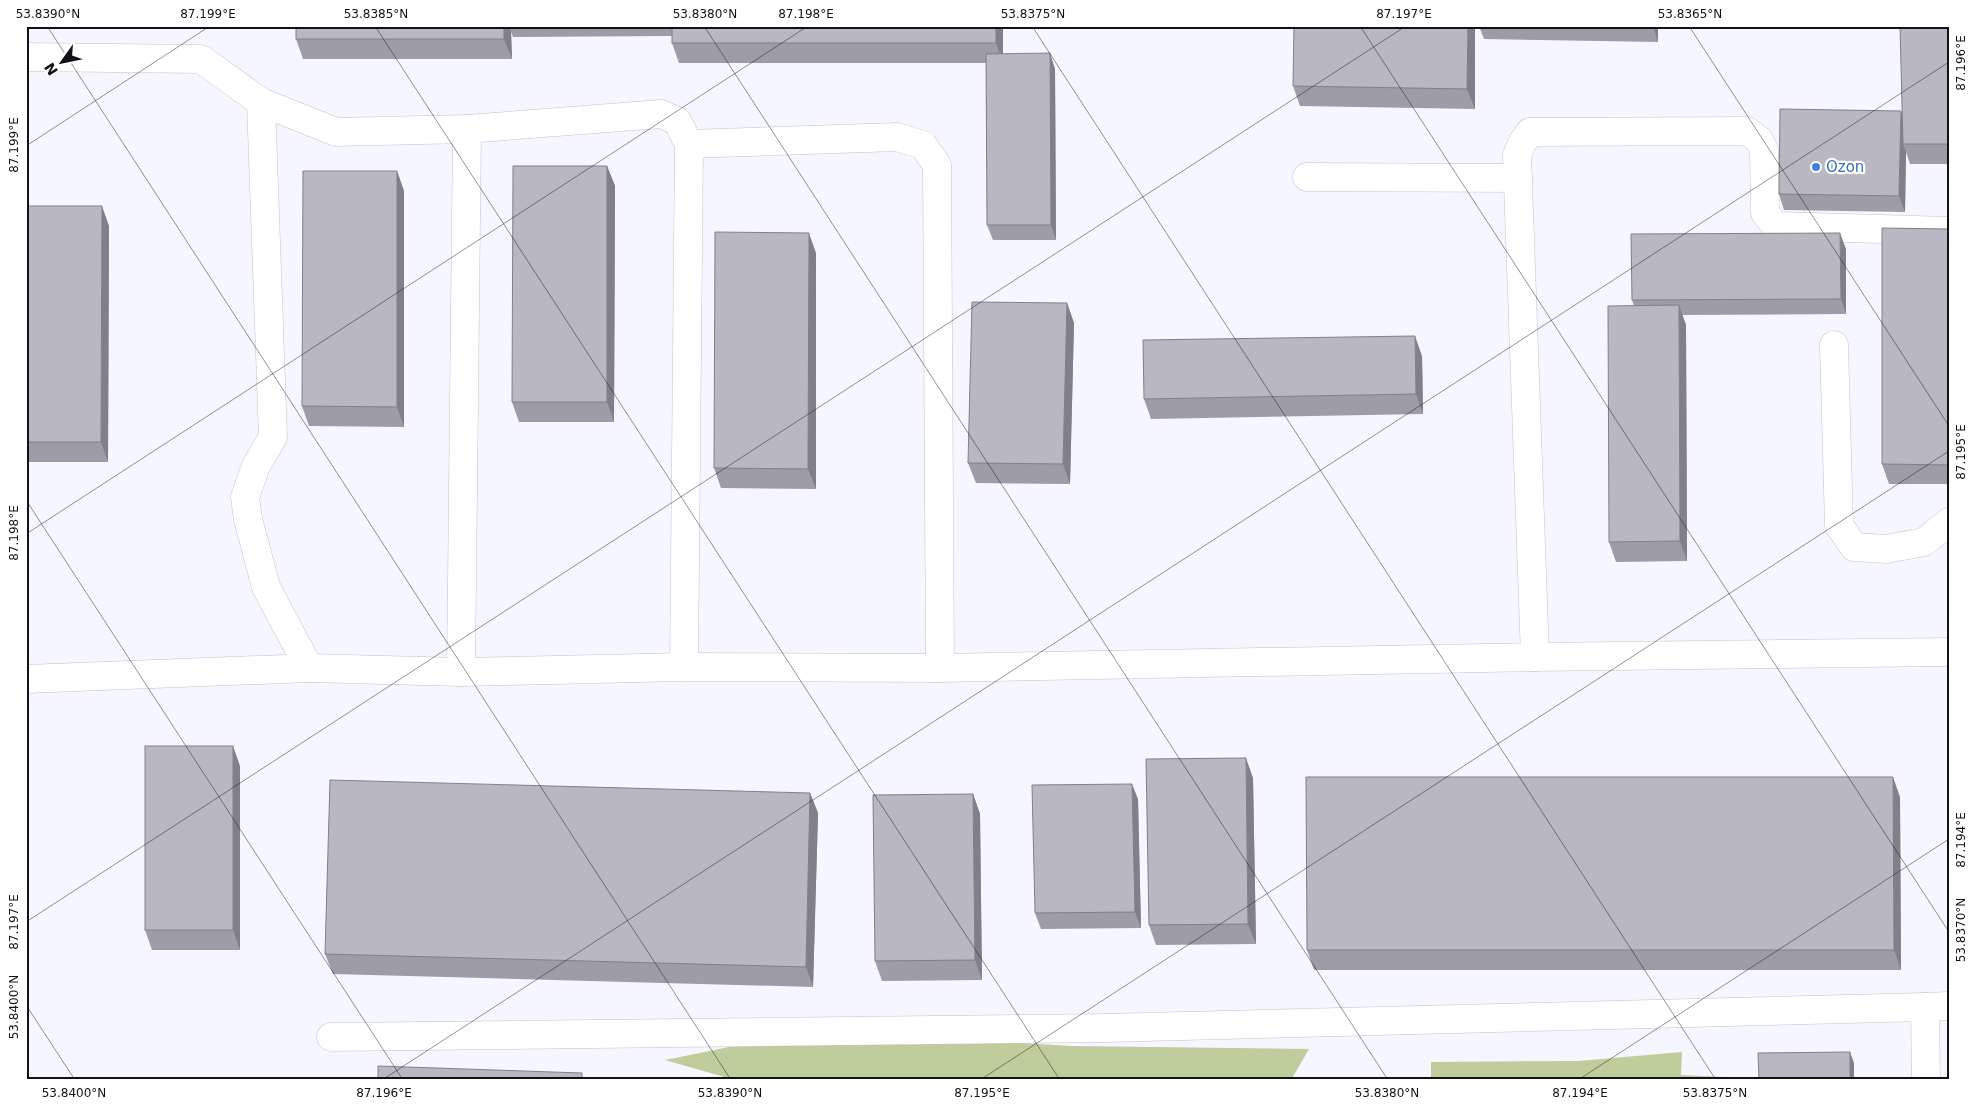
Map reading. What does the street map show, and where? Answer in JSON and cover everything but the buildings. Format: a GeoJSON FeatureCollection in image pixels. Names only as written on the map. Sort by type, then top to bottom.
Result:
{"type":"FeatureCollection","features":[{"type":"Feature","properties":{"kind":"street"},"geometry":{"type":"LineString","coordinates":[[26,57],[202,59],[261,102],[336,132],[467,129],[661,114],[678,121],[690,144],[684,667]]}},
{"type":"Feature","properties":{"kind":"street"},"geometry":{"type":"LineString","coordinates":[[261,102],[273,437],[256,466],[246,496],[248,519],[266,588],[309,668]]}},
{"type":"Feature","properties":{"kind":"street"},"geometry":{"type":"LineString","coordinates":[[461,672],[467,129]]}},
{"type":"Feature","properties":{"kind":"street"},"geometry":{"type":"LineString","coordinates":[[1535,657],[1517,155],[1522,143],[1530,132],[1747,131],[1759,140],[1764,150],[1765,213],[1776,226],[1949,231]]}},
{"type":"Feature","properties":{"kind":"street"},"geometry":{"type":"LineString","coordinates":[[690,144],[897,137],[923,146],[937,164],[940,668]]}},
{"type":"Feature","properties":{"kind":"street"},"geometry":{"type":"LineString","coordinates":[[1307,176],[1518,178]]}},
{"type":"Feature","properties":{"kind":"street"},"geometry":{"type":"LineString","coordinates":[[1834,345],[1839,525],[1854,547],[1886,548],[1924,542],[1949,522]]}},
{"type":"Feature","properties":{"kind":"street"},"geometry":{"type":"LineString","coordinates":[[26,679],[309,668],[461,672],[684,667],[940,668],[1535,657],[1949,652]]}},
{"type":"Feature","properties":{"kind":"street"},"geometry":{"type":"LineString","coordinates":[[331,1037],[1106,1028],[1937,1007],[1926,1080]]}},
{"type":"Feature","properties":{"kind":"green space"},"geometry":{"type":"Polygon","coordinates":[[[924,1029],[986,1041],[1072,1046],[1309,1049],[1291,1080],[735,1080],[665,1060],[739,1045],[819,1036],[867,1045],[924,1029]]]}},
{"type":"Feature","properties":{"kind":"green space"},"geometry":{"type":"Polygon","coordinates":[[[1682,1052],[1681,1075],[1724,1077],[1724,1080],[1431,1080],[1431,1062],[1578,1061],[1682,1052]]]}},
{"type":"Feature","properties":{"kind":"place","name":"Ozon"},"geometry":{"type":"Point","coordinates":[1816,167]}}]}
